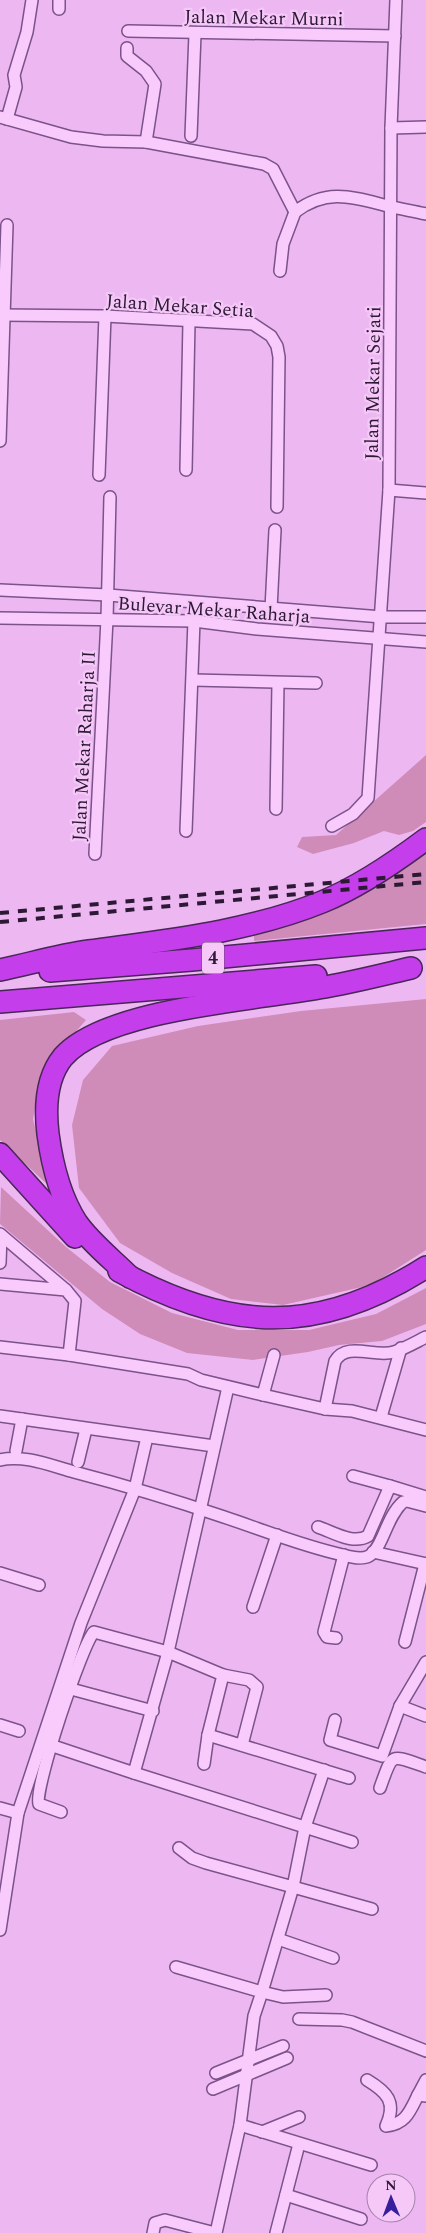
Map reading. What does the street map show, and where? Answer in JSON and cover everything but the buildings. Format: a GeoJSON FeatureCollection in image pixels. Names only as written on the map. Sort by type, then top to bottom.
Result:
{"type":"FeatureCollection","features":[{"type":"Feature","properties":{"kind":"highway"},"geometry":{"type":"LineString","coordinates":[[0,970],[87,951],[153,944],[263,922],[324,901],[375,874],[426,839]]}},
{"type":"Feature","properties":{"kind":"highway","name":"4"},"geometry":{"type":"LineString","coordinates":[[0,975],[192,960],[426,938]]}},
{"type":"Feature","properties":{"kind":"highway"},"geometry":{"type":"LineString","coordinates":[[130,1277],[78,1224],[64,1199],[50,1147],[46,1120],[51,1080],[63,1058],[99,1032],[117,1024],[164,1013],[321,988],[419,968]]}},
{"type":"Feature","properties":{"kind":"highway","name":"4"},"geometry":{"type":"LineString","coordinates":[[0,1002],[419,968]]}},
{"type":"Feature","properties":{"kind":"highway"},"geometry":{"type":"LineString","coordinates":[[0,1154],[72,1233],[104,1263],[194,1306],[239,1316],[273,1318],[318,1314],[364,1300],[405,1280],[426,1267]]}},
{"type":"Feature","properties":{"kind":"street"},"geometry":{"type":"LineString","coordinates":[[32,0],[27,32],[23,40],[14,75],[16,87],[4,118],[89,140],[146,142],[188,148],[269,166],[273,169],[295,212]]}},
{"type":"Feature","properties":{"kind":"street","name":"Jalan Mekar Sejati"},"geometry":{"type":"LineString","coordinates":[[332,826],[353,814],[368,798],[382,617],[389,490],[391,128],[396,0]]}},
{"type":"Feature","properties":{"kind":"street","name":"Jalan Mekar Murni"},"geometry":{"type":"LineString","coordinates":[[128,31],[195,34],[395,36]]}},
{"type":"Feature","properties":{"kind":"street"},"geometry":{"type":"LineString","coordinates":[[191,136],[195,34]]}},
{"type":"Feature","properties":{"kind":"street"},"geometry":{"type":"LineString","coordinates":[[127,48],[127,56],[146,71],[155,84],[146,142]]}},
{"type":"Feature","properties":{"kind":"street"},"geometry":{"type":"LineString","coordinates":[[391,128],[426,128]]}},
{"type":"Feature","properties":{"kind":"street"},"geometry":{"type":"LineString","coordinates":[[280,271],[283,244],[295,212],[306,204],[330,196],[359,198],[390,207],[426,214]]}},
{"type":"Feature","properties":{"kind":"street"},"geometry":{"type":"LineString","coordinates":[[0,441],[2,315],[7,225]]}},
{"type":"Feature","properties":{"kind":"street","name":"Jalan Mekar Setia"},"geometry":{"type":"LineString","coordinates":[[2,315],[105,316],[253,324],[267,333],[277,346],[279,357],[277,507]]}},
{"type":"Feature","properties":{"kind":"street"},"geometry":{"type":"LineString","coordinates":[[99,475],[105,316]]}},
{"type":"Feature","properties":{"kind":"street"},"geometry":{"type":"LineString","coordinates":[[186,470],[189,322]]}},
{"type":"Feature","properties":{"kind":"street"},"geometry":{"type":"LineString","coordinates":[[389,490],[426,493]]}},
{"type":"Feature","properties":{"kind":"street","name":"Jalan Mekar Raharja II"},"geometry":{"type":"LineString","coordinates":[[95,854],[108,596],[110,497]]}},
{"type":"Feature","properties":{"kind":"street"},"geometry":{"type":"LineString","coordinates":[[270,609],[275,530]]}},
{"type":"Feature","properties":{"kind":"street","name":"Bulevar Mekar Raharja"},"geometry":{"type":"LineString","coordinates":[[0,590],[108,596],[382,617],[426,618]]}},
{"type":"Feature","properties":{"kind":"street","name":"Bulevar Mekar Raharja"},"geometry":{"type":"LineString","coordinates":[[0,618],[194,621],[379,643],[426,642]]}},
{"type":"Feature","properties":{"kind":"street"},"geometry":{"type":"LineString","coordinates":[[186,830],[194,621]]}},
{"type":"Feature","properties":{"kind":"street"},"geometry":{"type":"LineString","coordinates":[[192,680],[316,683]]}},
{"type":"Feature","properties":{"kind":"street"},"geometry":{"type":"LineString","coordinates":[[276,809],[278,683]]}},
{"type":"Feature","properties":{"kind":"street"},"geometry":{"type":"LineString","coordinates":[[0,1235],[0,1263]]}},
{"type":"Feature","properties":{"kind":"street"},"geometry":{"type":"LineString","coordinates":[[0,1235],[66,1290],[75,1301],[68,1355]]}},
{"type":"Feature","properties":{"kind":"street"},"geometry":{"type":"LineString","coordinates":[[0,1284],[66,1290]]}},
{"type":"Feature","properties":{"kind":"street"},"geometry":{"type":"LineString","coordinates":[[325,1409],[335,1360],[339,1354],[347,1350],[379,1354],[394,1352],[426,1337]]}},
{"type":"Feature","properties":{"kind":"street"},"geometry":{"type":"LineString","coordinates":[[0,1347],[68,1355],[188,1374],[201,1380],[228,1387],[325,1409],[352,1411],[381,1417],[426,1430]]}},
{"type":"Feature","properties":{"kind":"street"},"geometry":{"type":"LineString","coordinates":[[381,1417],[402,1348]]}},
{"type":"Feature","properties":{"kind":"street"},"geometry":{"type":"LineString","coordinates":[[263,1395],[274,1355]]}},
{"type":"Feature","properties":{"kind":"street"},"geometry":{"type":"LineString","coordinates":[[134,1773],[168,1652],[199,1508],[228,1387]]}},
{"type":"Feature","properties":{"kind":"street"},"geometry":{"type":"LineString","coordinates":[[0,1416],[214,1446]]}},
{"type":"Feature","properties":{"kind":"street"},"geometry":{"type":"LineString","coordinates":[[16,1451],[22,1419]]}},
{"type":"Feature","properties":{"kind":"street"},"geometry":{"type":"LineString","coordinates":[[78,1462],[86,1429]]}},
{"type":"Feature","properties":{"kind":"street"},"geometry":{"type":"LineString","coordinates":[[0,1930],[6,1857],[18,1814],[81,1623],[134,1489],[147,1437]]}},
{"type":"Feature","properties":{"kind":"street"},"geometry":{"type":"LineString","coordinates":[[0,1460],[16,1459],[46,1464],[199,1508],[277,1535],[344,1555],[367,1558],[382,1538],[387,1523],[403,1502],[407,1501],[426,1506]]}},
{"type":"Feature","properties":{"kind":"street"},"geometry":{"type":"LineString","coordinates":[[353,1476],[426,1497]]}},
{"type":"Feature","properties":{"kind":"street"},"geometry":{"type":"LineString","coordinates":[[318,1527],[361,1540],[368,1536],[390,1486]]}},
{"type":"Feature","properties":{"kind":"street"},"geometry":{"type":"LineString","coordinates":[[253,1607],[277,1535]]}},
{"type":"Feature","properties":{"kind":"street"},"geometry":{"type":"LineString","coordinates":[[373,1552],[426,1564],[405,1642]]}},
{"type":"Feature","properties":{"kind":"street"},"geometry":{"type":"LineString","coordinates":[[336,1638],[327,1637],[324,1632],[344,1555]]}},
{"type":"Feature","properties":{"kind":"street"},"geometry":{"type":"LineString","coordinates":[[0,1573],[39,1585]]}},
{"type":"Feature","properties":{"kind":"street"},"geometry":{"type":"LineString","coordinates":[[62,1812],[39,1804],[38,1800],[50,1746],[94,1632],[168,1652],[222,1675],[250,1680],[257,1687],[242,1745]]}},
{"type":"Feature","properties":{"kind":"street"},"geometry":{"type":"LineString","coordinates":[[335,1720],[330,1740],[382,1756],[400,1706],[426,1664]]}},
{"type":"Feature","properties":{"kind":"street"},"geometry":{"type":"LineString","coordinates":[[204,1764],[208,1734],[222,1675]]}},
{"type":"Feature","properties":{"kind":"street"},"geometry":{"type":"LineString","coordinates":[[71,1689],[153,1710]]}},
{"type":"Feature","properties":{"kind":"street"},"geometry":{"type":"LineString","coordinates":[[400,1706],[426,1716]]}},
{"type":"Feature","properties":{"kind":"street"},"geometry":{"type":"LineString","coordinates":[[0,1725],[19,1731]]}},
{"type":"Feature","properties":{"kind":"street"},"geometry":{"type":"LineString","coordinates":[[208,1734],[349,1778]]}},
{"type":"Feature","properties":{"kind":"street"},"geometry":{"type":"LineString","coordinates":[[50,1746],[352,1842]]}},
{"type":"Feature","properties":{"kind":"street"},"geometry":{"type":"LineString","coordinates":[[380,1788],[388,1763],[392,1760],[402,1758],[426,1767]]}},
{"type":"Feature","properties":{"kind":"street"},"geometry":{"type":"LineString","coordinates":[[153,2233],[155,2223],[165,2220],[216,2233],[240,2125],[254,2016],[293,1887],[306,1827],[324,1770]]}},
{"type":"Feature","properties":{"kind":"street"},"geometry":{"type":"LineString","coordinates":[[0,1808],[18,1814]]}},
{"type":"Feature","properties":{"kind":"street"},"geometry":{"type":"LineString","coordinates":[[179,1848],[192,1858],[206,1863],[372,1909]]}},
{"type":"Feature","properties":{"kind":"street"},"geometry":{"type":"LineString","coordinates":[[278,1939],[333,1958]]}},
{"type":"Feature","properties":{"kind":"street"},"geometry":{"type":"LineString","coordinates":[[176,1967],[282,1997],[326,1995]]}},
{"type":"Feature","properties":{"kind":"street"},"geometry":{"type":"LineString","coordinates":[[299,2019],[352,2022],[426,2052]]}},
{"type":"Feature","properties":{"kind":"street"},"geometry":{"type":"LineString","coordinates":[[216,2073],[283,2046]]}},
{"type":"Feature","properties":{"kind":"street"},"geometry":{"type":"LineString","coordinates":[[213,2089],[288,2058]]}},
{"type":"Feature","properties":{"kind":"street"},"geometry":{"type":"LineString","coordinates":[[367,2080],[379,2089],[392,2105],[392,2114],[386,2126],[396,2125],[406,2119],[422,2095],[426,2080]]}},
{"type":"Feature","properties":{"kind":"street"},"geometry":{"type":"LineString","coordinates":[[262,2132],[299,2117]]}},
{"type":"Feature","properties":{"kind":"street"},"geometry":{"type":"LineString","coordinates":[[240,2125],[371,2165]]}},
{"type":"Feature","properties":{"kind":"street"},"geometry":{"type":"LineString","coordinates":[[276,2233],[299,2144]]}},
{"type":"Feature","properties":{"kind":"street"},"geometry":{"type":"LineString","coordinates":[[286,2195],[361,2219]]}},
{"type":"Feature","properties":{"kind":"shaded area"},"geometry":{"type":"Polygon","coordinates":[[[426,755],[426,822],[413,831],[399,835],[384,831],[354,843],[313,854],[297,847],[302,837],[336,835],[426,755]]]}},
{"type":"Feature","properties":{"kind":"shaded area"},"geometry":{"type":"Polygon","coordinates":[[[426,847],[426,924],[254,941],[254,936],[305,920],[356,898],[426,847]]]}},
{"type":"Feature","properties":{"kind":"shaded area"},"geometry":{"type":"Polygon","coordinates":[[[426,999],[426,1250],[371,1285],[283,1305],[231,1299],[172,1273],[120,1243],[79,1188],[72,1125],[83,1080],[112,1046],[198,1026],[301,1011],[426,999]]]}},
{"type":"Feature","properties":{"kind":"shaded area"},"geometry":{"type":"Polygon","coordinates":[[[74,1012],[86,1020],[42,1071],[33,1119],[50,1187],[0,1140],[0,1020],[74,1012]]]}},
{"type":"Feature","properties":{"kind":"shaded area"},"geometry":{"type":"Polygon","coordinates":[[[1,1187],[66,1247],[110,1282],[172,1313],[238,1330],[309,1330],[376,1314],[426,1288],[426,1324],[382,1341],[339,1345],[308,1352],[253,1360],[187,1353],[140,1334],[102,1309],[0,1224],[1,1187]]]}},
{"type":"Feature","properties":{"kind":"railway"},"geometry":{"type":"LineString","coordinates":[[0,913],[426,874]]}},
{"type":"Feature","properties":{"kind":"railway"},"geometry":{"type":"LineString","coordinates":[[0,922],[426,882]]}}]}
